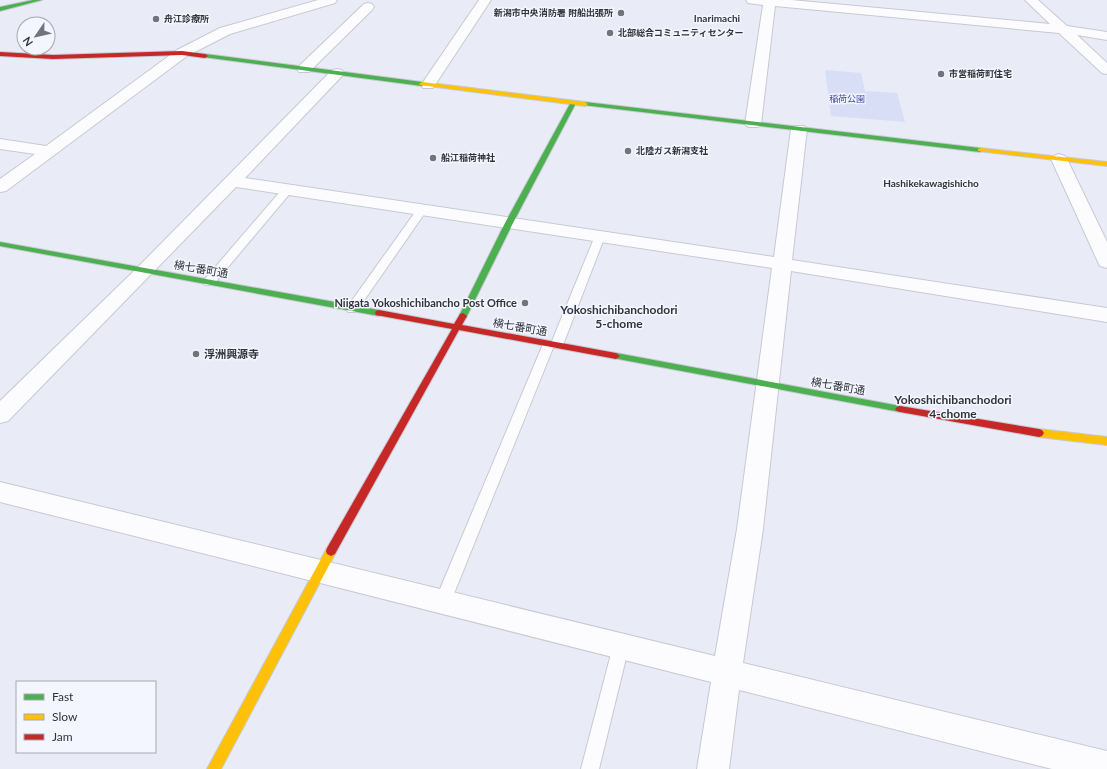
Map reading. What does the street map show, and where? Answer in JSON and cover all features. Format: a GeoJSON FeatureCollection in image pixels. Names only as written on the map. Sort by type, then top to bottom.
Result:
{"type":"FeatureCollection","features":[{"type":"Feature","properties":{"kind":"street"},"geometry":{"type":"LineString","coordinates":[[0,9],[40,0]]}},
{"type":"Feature","properties":{"kind":"street"},"geometry":{"type":"LineString","coordinates":[[0,187],[182,53],[225,31],[331,0]]}},
{"type":"Feature","properties":{"kind":"street"},"geometry":{"type":"LineString","coordinates":[[428,85],[485,0]]}},
{"type":"Feature","properties":{"kind":"street"},"geometry":{"type":"LineString","coordinates":[[752,0],[814,3],[1061,29],[1107,36]]}},
{"type":"Feature","properties":{"kind":"street"},"geometry":{"type":"LineString","coordinates":[[1031,0],[1107,70]]}},
{"type":"Feature","properties":{"kind":"street"},"geometry":{"type":"LineString","coordinates":[[753,124],[769,2]]}},
{"type":"Feature","properties":{"kind":"street"},"geometry":{"type":"LineString","coordinates":[[304,69],[368,7]]}},
{"type":"Feature","properties":{"kind":"street"},"geometry":{"type":"LineString","coordinates":[[0,54],[53,56],[182,53],[573,103],[1107,164]]}},
{"type":"Feature","properties":{"kind":"street"},"geometry":{"type":"LineString","coordinates":[[0,415],[145,271],[337,73]]}},
{"type":"Feature","properties":{"kind":"street"},"geometry":{"type":"LineString","coordinates":[[214,769],[320,571],[458,328],[509,223],[573,103]]}},
{"type":"Feature","properties":{"kind":"street"},"geometry":{"type":"LineString","coordinates":[[713,769],[750,529],[799,129]]}},
{"type":"Feature","properties":{"kind":"street"},"geometry":{"type":"LineString","coordinates":[[0,144],[48,151]]}},
{"type":"Feature","properties":{"kind":"street"},"geometry":{"type":"LineString","coordinates":[[1059,159],[1107,262]]}},
{"type":"Feature","properties":{"kind":"street"},"geometry":{"type":"LineString","coordinates":[[232,181],[600,236],[782,266],[1107,315]]}},
{"type":"Feature","properties":{"kind":"street","name":"横七番町通"},"geometry":{"type":"LineString","coordinates":[[0,244],[767,385],[1060,437],[1107,441]]}},
{"type":"Feature","properties":{"kind":"street"},"geometry":{"type":"LineString","coordinates":[[0,492],[1107,767]]}},
{"type":"Feature","properties":{"kind":"lane"},"geometry":{"type":"LineString","coordinates":[[209,282],[288,189]]}},
{"type":"Feature","properties":{"kind":"lane"},"geometry":{"type":"LineString","coordinates":[[352,309],[422,210]]}},
{"type":"Feature","properties":{"kind":"lane"},"geometry":{"type":"LineString","coordinates":[[443,602],[600,236]]}},
{"type":"Feature","properties":{"kind":"lane"},"geometry":{"type":"LineString","coordinates":[[590,769],[620,646]]}},
{"type":"Feature","properties":{"kind":"green space","name":"稲荷公園"},"geometry":{"type":"Polygon","coordinates":[[[825,70],[861,73],[865,91],[897,93],[905,122],[831,116],[825,70]]]}},
{"type":"Feature","properties":{"kind":"traffic: fast"},"geometry":{"type":"LineString","coordinates":[[0,9],[40,0]]}},
{"type":"Feature","properties":{"kind":"traffic: fast"},"geometry":{"type":"LineString","coordinates":[[205,56],[422,84]]}},
{"type":"Feature","properties":{"kind":"traffic: fast"},"geometry":{"type":"LineString","coordinates":[[463,316],[509,223],[573,103]]}},
{"type":"Feature","properties":{"kind":"traffic: fast"},"geometry":{"type":"LineString","coordinates":[[585,104],[980,150]]}},
{"type":"Feature","properties":{"kind":"traffic: fast"},"geometry":{"type":"LineString","coordinates":[[0,244],[379,313]]}},
{"type":"Feature","properties":{"kind":"traffic: fast"},"geometry":{"type":"LineString","coordinates":[[616,356],[900,409]]}},
{"type":"Feature","properties":{"kind":"traffic: slow"},"geometry":{"type":"LineString","coordinates":[[422,84],[585,104]]}},
{"type":"Feature","properties":{"kind":"traffic: slow"},"geometry":{"type":"LineString","coordinates":[[980,150],[1107,164]]}},
{"type":"Feature","properties":{"kind":"traffic: slow"},"geometry":{"type":"LineString","coordinates":[[1039,433],[1107,441]]}},
{"type":"Feature","properties":{"kind":"traffic: slow"},"geometry":{"type":"LineString","coordinates":[[214,769],[331,551]]}},
{"type":"Feature","properties":{"kind":"traffic: jam"},"geometry":{"type":"LineString","coordinates":[[0,54],[53,57],[182,53],[205,56]]}},
{"type":"Feature","properties":{"kind":"traffic: jam"},"geometry":{"type":"LineString","coordinates":[[379,313],[616,356]]}},
{"type":"Feature","properties":{"kind":"traffic: jam"},"geometry":{"type":"LineString","coordinates":[[331,551],[463,316]]}},
{"type":"Feature","properties":{"kind":"traffic: jam"},"geometry":{"type":"LineString","coordinates":[[900,409],[1039,433]]}},
{"type":"Feature","properties":{"kind":"place","name":"新潟市中央消防署 附船出張所"},"geometry":{"type":"Point","coordinates":[621,13]}},
{"type":"Feature","properties":{"kind":"place","name":"舟江診療所"},"geometry":{"type":"Point","coordinates":[156,19]}},
{"type":"Feature","properties":{"kind":"place","name":"北部総合コミュニティセンター"},"geometry":{"type":"Point","coordinates":[610,33]}},
{"type":"Feature","properties":{"kind":"place","name":"市営稲荷町住宅"},"geometry":{"type":"Point","coordinates":[941,74]}},
{"type":"Feature","properties":{"kind":"place","name":"北陸ガス新潟支社"},"geometry":{"type":"Point","coordinates":[628,151]}},
{"type":"Feature","properties":{"kind":"place","name":"船江稲荷神社"},"geometry":{"type":"Point","coordinates":[433,158]}},
{"type":"Feature","properties":{"kind":"place","name":"Niigata Yokoshichibancho Post Office"},"geometry":{"type":"Point","coordinates":[525,303]}},
{"type":"Feature","properties":{"kind":"place","name":"浮洲興源寺"},"geometry":{"type":"Point","coordinates":[196,354]}},
{"type":"Feature","properties":{"kind":"district","name":"Inarimachi"},"geometry":{"type":"Point","coordinates":[717,18]}},
{"type":"Feature","properties":{"kind":"district","name":"Hashikekawagishicho"},"geometry":{"type":"Point","coordinates":[931,183]}},
{"type":"Feature","properties":{"kind":"district","name":"Yokoshichibanchodori 5-chome"},"geometry":{"type":"Point","coordinates":[619,317]}},
{"type":"Feature","properties":{"kind":"district","name":"Yokoshichibanchodori 4-chome"},"geometry":{"type":"Point","coordinates":[953,407]}}]}
